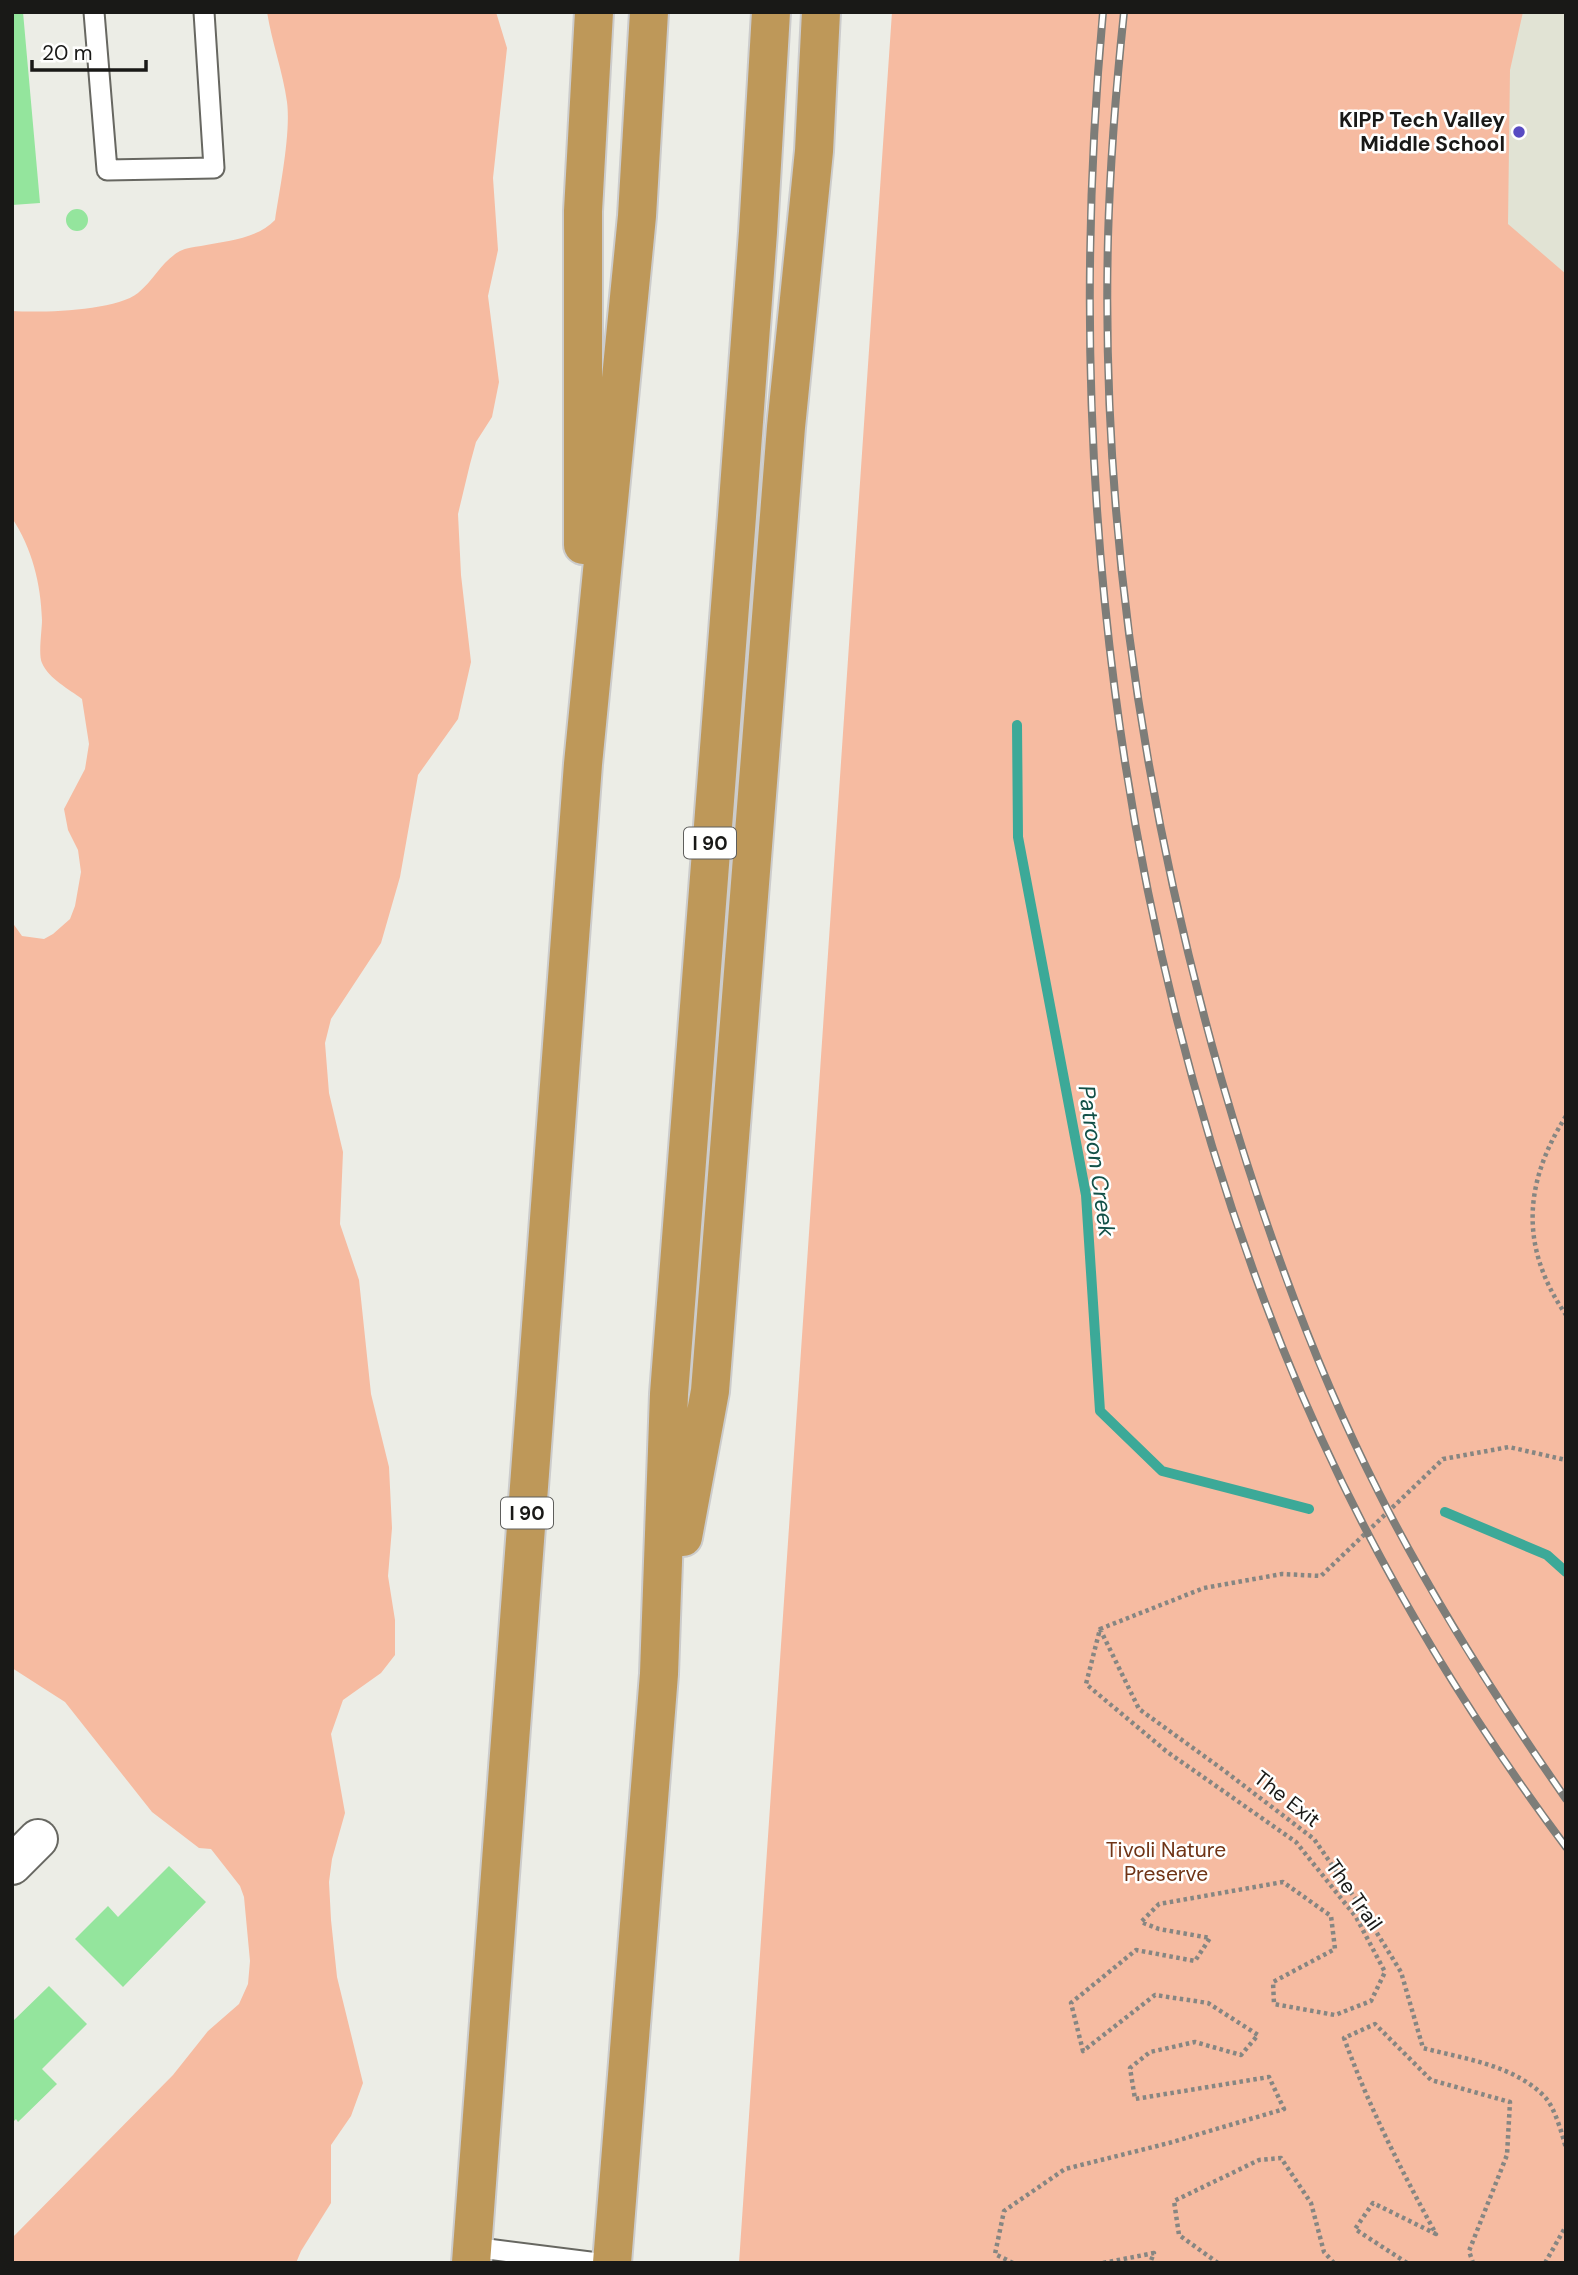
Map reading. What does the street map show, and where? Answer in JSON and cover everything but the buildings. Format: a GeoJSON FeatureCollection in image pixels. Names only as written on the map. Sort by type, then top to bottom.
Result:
{"type":"FeatureCollection","features":[{"type":"Feature","properties":{"kind":"highway"},"geometry":{"type":"LineString","coordinates":[[583,764],[583,211],[594,12]]}},
{"type":"Feature","properties":{"kind":"highway","name":"I 90"},"geometry":{"type":"LineString","coordinates":[[472,2255],[583,764],[637,216],[649,12]]}},
{"type":"Feature","properties":{"kind":"highway","name":"I 90"},"geometry":{"type":"LineString","coordinates":[[612,2263],[659,1674],[668,1394],[737,516],[771,12]]}},
{"type":"Feature","properties":{"kind":"highway"},"geometry":{"type":"LineString","coordinates":[[659,1674],[709,1391],[786,427],[814,151],[821,12]]}},
{"type":"Feature","properties":{"kind":"lane"},"geometry":{"type":"LineString","coordinates":[[94,12],[107,170],[214,167],[204,12]]}},
{"type":"Feature","properties":{"kind":"lane"},"geometry":{"type":"LineString","coordinates":[[472,2255],[598,2263]]}},
{"type":"Feature","properties":{"kind":"path"},"geometry":{"type":"LineString","coordinates":[[1566,1116],[1548,1148],[1536,1184],[1532,1218],[1535,1250],[1543,1276],[1566,1315]]}},
{"type":"Feature","properties":{"kind":"path"},"geometry":{"type":"LineString","coordinates":[[1100,1629],[1204,1588],[1282,1574],[1321,1576],[1443,1459],[1509,1447],[1566,1460]]}},
{"type":"Feature","properties":{"kind":"path","name":"The Exit"},"geometry":{"type":"LineString","coordinates":[[1100,1629],[1139,1709],[1314,1839],[1401,1972],[1423,2048],[1512,2072],[1546,2098],[1566,2148]]}},
{"type":"Feature","properties":{"kind":"path","name":"The Trail"},"geometry":{"type":"LineString","coordinates":[[1013,2263],[995,2254],[1004,2211],[1065,2169],[1169,2143],[1284,2109],[1269,2077],[1135,2099],[1130,2068],[1150,2052],[1195,2042],[1241,2055],[1258,2035],[1208,2003],[1155,1995],[1083,2051],[1071,2003],[1136,1950],[1195,1961],[1210,1938],[1159,1929],[1141,1922],[1159,1903],[1283,1882],[1331,1916],[1335,1950],[1273,1982],[1274,2004],[1335,2015],[1371,2001],[1385,1972],[1356,1917],[1296,1842],[1166,1751],[1086,1684],[1100,1629]]}},
{"type":"Feature","properties":{"kind":"path"},"geometry":{"type":"LineString","coordinates":[[1407,2263],[1355,2229],[1373,2203],[1436,2234],[1403,2174],[1363,2091],[1344,2038],[1375,2024],[1431,2080],[1510,2102],[1507,2155],[1469,2251],[1473,2263]]}},
{"type":"Feature","properties":{"kind":"path"},"geometry":{"type":"LineString","coordinates":[[1218,2263],[1179,2235],[1174,2201],[1259,2160],[1281,2158],[1311,2203],[1324,2252],[1334,2263]]}},
{"type":"Feature","properties":{"kind":"path"},"geometry":{"type":"LineString","coordinates":[[1545,2263],[1566,2226]]}},
{"type":"Feature","properties":{"kind":"path"},"geometry":{"type":"LineString","coordinates":[[1103,2263],[1154,2253],[1150,2263]]}},
{"type":"Feature","properties":{"kind":"shaded area","name":"KIPP Tech Valley Middle School"},"geometry":{"type":"Polygon","coordinates":[[[1491,12],[1566,12],[1566,274],[1453,252],[1491,12]]]}},
{"type":"Feature","properties":{"kind":"green space"},"geometry":{"type":"Polygon","coordinates":[[[267,12],[496,12],[507,48],[493,178],[498,250],[488,296],[499,382],[492,417],[476,442],[458,514],[461,575],[471,662],[458,719],[418,775],[400,877],[381,943],[331,1019],[325,1043],[329,1093],[343,1152],[340,1224],[359,1280],[371,1394],[389,1467],[392,1528],[388,1576],[395,1620],[395,1655],[381,1673],[343,1700],[331,1734],[345,1813],[332,1859],[329,1882],[331,1920],[337,1977],[363,2083],[351,2116],[331,2145],[331,2203],[296,2263],[12,2263],[12,2238],[173,2075],[208,2031],[239,2004],[248,1984],[250,1961],[244,1897],[240,1886],[211,1849],[199,1848],[152,1812],[65,1702],[12,1668],[12,922],[22,936],[44,939],[70,919],[81,872],[78,850],[68,830],[64,809],[85,769],[89,744],[82,699],[54,679],[42,663],[40,593],[30,554],[12,518],[12,311],[41,312],[113,304],[138,293],[168,260],[180,251],[250,235],[275,220],[288,115],[267,12]]]}},
{"type":"Feature","properties":{"kind":"green space","name":"Tivoli Nature Preserve"},"geometry":{"type":"Polygon","coordinates":[[[892,12],[1523,12],[1510,70],[1508,224],[1566,274],[1566,2263],[739,2263],[892,12]]]}},
{"type":"Feature","properties":{"kind":"waterway","name":"Patroon Creek"},"geometry":{"type":"LineString","coordinates":[[1017,725],[1018,837],[1086,1195],[1100,1411],[1162,1471],[1309,1509]]}},
{"type":"Feature","properties":{"kind":"waterway","name":"Patroon Creek"},"geometry":{"type":"LineString","coordinates":[[1445,1512],[1547,1555],[1566,1572]]}},
{"type":"Feature","properties":{"kind":"railway"},"geometry":{"type":"LineString","coordinates":[[1103,12],[1092,181],[1090,351],[1098,522],[1115,691],[1142,860],[1179,1026],[1226,1189],[1283,1349],[1341,1480],[1408,1607],[1445,1669],[1524,1789],[1566,1847]]}},
{"type":"Feature","properties":{"kind":"railway"},"geometry":{"type":"LineString","coordinates":[[1124,12],[1108,238],[1112,451],[1120,557],[1133,662],[1170,872],[1194,975],[1221,1078],[1271,1237],[1310,1341],[1355,1443],[1400,1533],[1444,1611],[1566,1799]]}},
{"type":"Feature","properties":{"kind":"place","name":"KIPP Tech Valley Middle School"},"geometry":{"type":"Point","coordinates":[1519,132]}}]}
